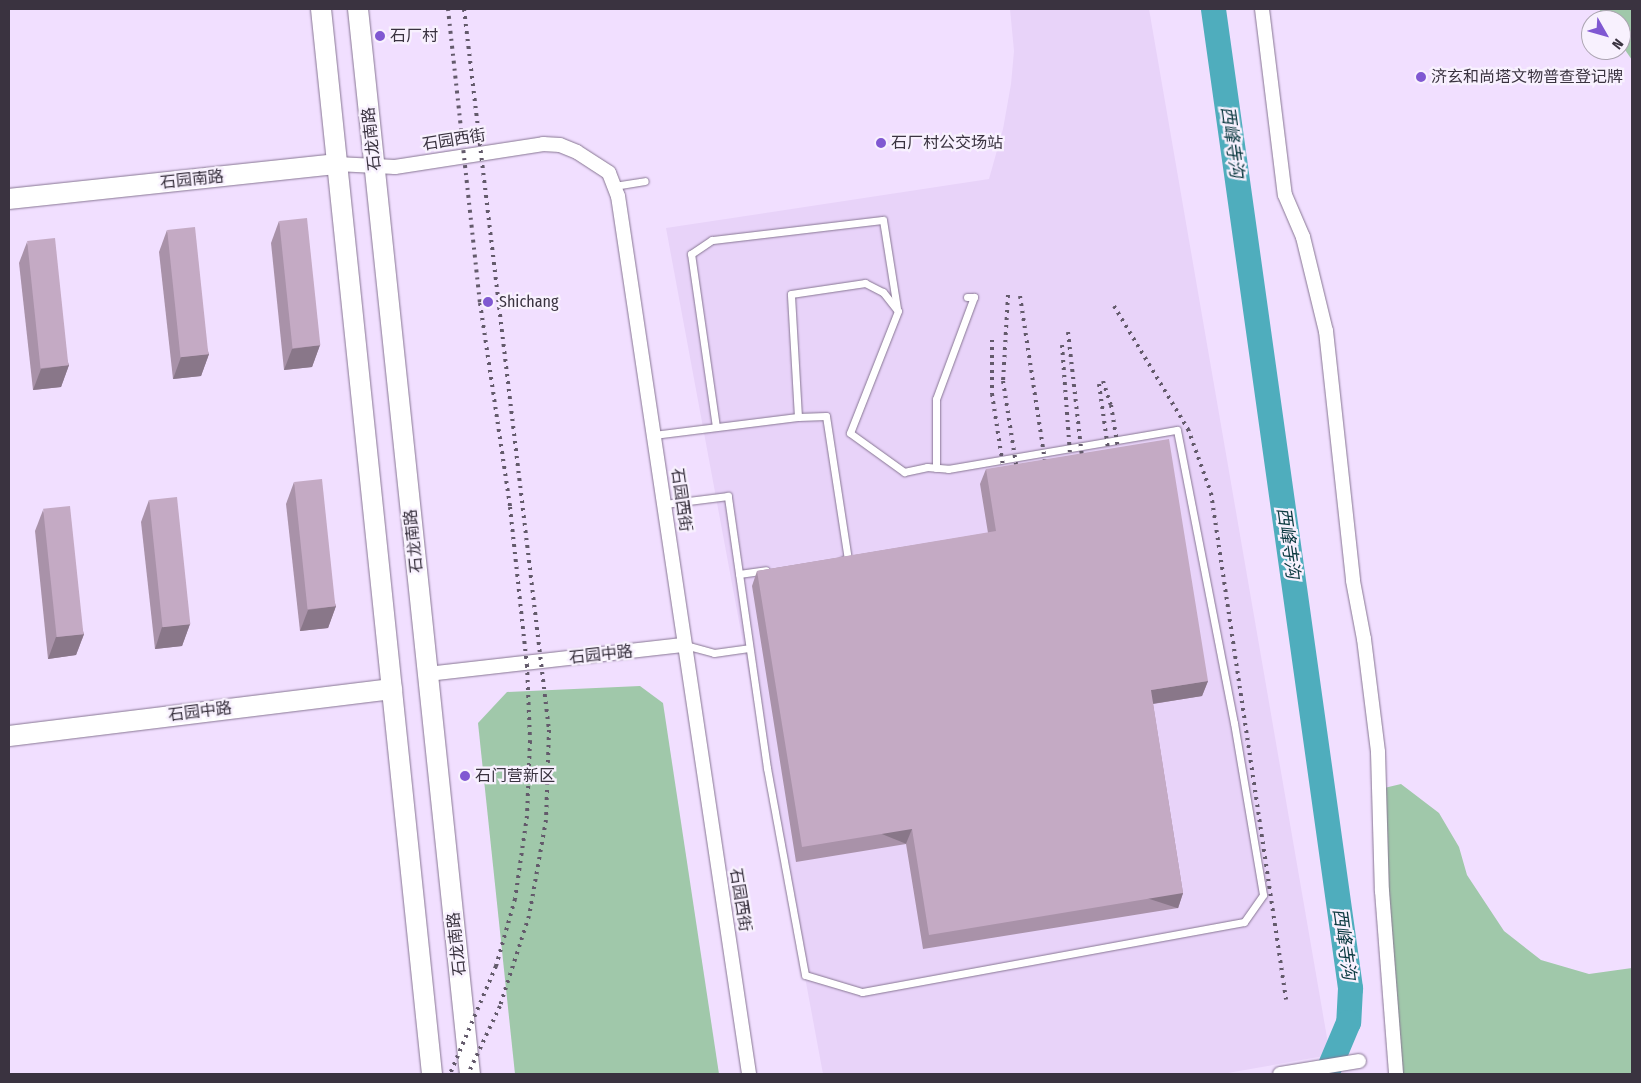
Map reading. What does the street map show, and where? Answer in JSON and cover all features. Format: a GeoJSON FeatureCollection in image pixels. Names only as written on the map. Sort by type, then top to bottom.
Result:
{"type":"FeatureCollection","features":[{"type":"Feature","properties":{"kind":"main road"},"geometry":{"type":"LineString","coordinates":[[320,9],[432,1074]]}},
{"type":"Feature","properties":{"kind":"main road","name":"石龙南路"},"geometry":{"type":"LineString","coordinates":[[358,9],[470,1074]]}},
{"type":"Feature","properties":{"kind":"main road","name":"石园南路"},"geometry":{"type":"LineString","coordinates":[[9,199],[337,164]]}},
{"type":"Feature","properties":{"kind":"main road","name":"石园中路"},"geometry":{"type":"LineString","coordinates":[[9,736],[392,689]]}},
{"type":"Feature","properties":{"kind":"street"},"geometry":{"type":"LineString","coordinates":[[1262,9],[1285,195],[1303,237],[1326,331],[1353,581],[1364,639],[1378,752],[1382,891],[1396,1074]]}},
{"type":"Feature","properties":{"kind":"street","name":"石园西街"},"geometry":{"type":"LineString","coordinates":[[374,166],[395,167],[542,144],[560,145],[594,161],[608,173],[614,186],[664,504],[749,1074]]}},
{"type":"Feature","properties":{"kind":"street","name":"石园南路"},"geometry":{"type":"LineString","coordinates":[[337,164],[374,166]]}},
{"type":"Feature","properties":{"kind":"street","name":"石园中路"},"geometry":{"type":"LineString","coordinates":[[428,674],[684,645]]}},
{"type":"Feature","properties":{"kind":"street"},"geometry":{"type":"LineString","coordinates":[[1280,1074],[1359,1061]]}},
{"type":"Feature","properties":{"kind":"lane"},"geometry":{"type":"LineString","coordinates":[[614,186],[645,181]]}},
{"type":"Feature","properties":{"kind":"lane"},"geometry":{"type":"LineString","coordinates":[[664,504],[728,496],[767,768],[805,975],[862,992],[1244,922],[1263,895],[1234,723],[1178,430],[948,468],[904,472],[850,433],[898,311],[883,220],[712,240],[691,254],[716,427]]}},
{"type":"Feature","properties":{"kind":"lane"},"geometry":{"type":"LineString","coordinates":[[798,417],[791,294],[865,283],[883,292],[898,311]]}},
{"type":"Feature","properties":{"kind":"lane"},"geometry":{"type":"LineString","coordinates":[[936,468],[936,399],[974,297],[967,297]]}},
{"type":"Feature","properties":{"kind":"lane"},"geometry":{"type":"LineString","coordinates":[[653,435],[798,417],[826,416],[848,559],[830,561]]}},
{"type":"Feature","properties":{"kind":"lane"},"geometry":{"type":"LineString","coordinates":[[739,574],[775,569]]}},
{"type":"Feature","properties":{"kind":"lane"},"geometry":{"type":"LineString","coordinates":[[684,645],[714,653],[749,648]]}},
{"type":"Feature","properties":{"kind":"shaded area"},"geometry":{"type":"Polygon","coordinates":[[[1010,9],[1149,9],[1330,1055],[1222,1074],[823,1074],[666,228],[989,179],[1003,129],[1011,84],[1014,51],[1010,9]]]}},
{"type":"Feature","properties":{"kind":"green space"},"geometry":{"type":"Polygon","coordinates":[[[1632,9],[1632,60],[1631,10],[1600,10],[1632,9]]]}},
{"type":"Feature","properties":{"kind":"green space"},"geometry":{"type":"Polygon","coordinates":[[[640,686],[663,703],[719,1074],[515,1074],[478,723],[507,692],[640,686]]]}},
{"type":"Feature","properties":{"kind":"green space"},"geometry":{"type":"Polygon","coordinates":[[[1401,784],[1439,813],[1459,847],[1467,875],[1504,931],[1541,960],[1589,974],[1632,968],[1632,1074],[1402,1074],[1380,789],[1401,784]]]}},
{"type":"Feature","properties":{"kind":"building"},"geometry":{"type":"Polygon","coordinates":[[[307,218],[320,345],[293,348],[279,221],[307,218]]]}},
{"type":"Feature","properties":{"kind":"building"},"geometry":{"type":"Polygon","coordinates":[[[195,227],[208,354],[181,357],[167,230],[195,227]]]}},
{"type":"Feature","properties":{"kind":"building"},"geometry":{"type":"Polygon","coordinates":[[[55,238],[68,365],[41,368],[27,241],[55,238]]]}},
{"type":"Feature","properties":{"kind":"building"},"geometry":{"type":"Polygon","coordinates":[[[1169,439],[1208,681],[1151,690],[1183,893],[929,935],[912,829],[802,847],[757,571],[996,531],[986,469],[1169,439]]]}},
{"type":"Feature","properties":{"kind":"building"},"geometry":{"type":"Polygon","coordinates":[[[322,479],[335,606],[308,609],[294,482],[322,479]]]}},
{"type":"Feature","properties":{"kind":"building"},"geometry":{"type":"Polygon","coordinates":[[[177,497],[190,624],[163,627],[149,500],[177,497]]]}},
{"type":"Feature","properties":{"kind":"building"},"geometry":{"type":"Polygon","coordinates":[[[70,506],[83,634],[57,637],[43,509],[70,506]]]}},
{"type":"Feature","properties":{"kind":"waterway","name":"西峰寺沟"},"geometry":{"type":"LineString","coordinates":[[1213,9],[1350,988],[1348,1022],[1326,1074]]}},
{"type":"Feature","properties":{"kind":"railway"},"geometry":{"type":"LineString","coordinates":[[448,9],[480,303],[510,507],[527,665],[530,741],[527,816],[515,899],[496,966],[450,1074]]}},
{"type":"Feature","properties":{"kind":"railway"},"geometry":{"type":"LineString","coordinates":[[464,9],[549,730],[546,820],[529,916],[500,1006],[468,1074]]}},
{"type":"Feature","properties":{"kind":"railway"},"geometry":{"type":"LineString","coordinates":[[1008,295],[1003,381],[1018,477]]}},
{"type":"Feature","properties":{"kind":"railway"},"geometry":{"type":"LineString","coordinates":[[1020,296],[1047,474]]}},
{"type":"Feature","properties":{"kind":"railway"},"geometry":{"type":"LineString","coordinates":[[1114,306],[1188,429],[1211,493],[1286,999]]}},
{"type":"Feature","properties":{"kind":"railway"},"geometry":{"type":"LineString","coordinates":[[1068,332],[1083,466]]}},
{"type":"Feature","properties":{"kind":"railway"},"geometry":{"type":"LineString","coordinates":[[992,340],[992,394],[1005,479]]}},
{"type":"Feature","properties":{"kind":"railway"},"geometry":{"type":"LineString","coordinates":[[1062,345],[1071,469]]}},
{"type":"Feature","properties":{"kind":"railway"},"geometry":{"type":"LineString","coordinates":[[1103,381],[1111,405],[1120,461]]}},
{"type":"Feature","properties":{"kind":"railway"},"geometry":{"type":"LineString","coordinates":[[1099,384],[1110,463]]}},
{"type":"Feature","properties":{"kind":"place","name":"石厂村"},"geometry":{"type":"Point","coordinates":[380,36]}},
{"type":"Feature","properties":{"kind":"place","name":"济玄和尚塔文物普查登记牌"},"geometry":{"type":"Point","coordinates":[1421,77]}},
{"type":"Feature","properties":{"kind":"place","name":"石厂村公交场站"},"geometry":{"type":"Point","coordinates":[881,143]}},
{"type":"Feature","properties":{"kind":"place","name":"Shichang"},"geometry":{"type":"Point","coordinates":[488,302]}},
{"type":"Feature","properties":{"kind":"place","name":"石门营新区"},"geometry":{"type":"Point","coordinates":[465,776]}}]}
